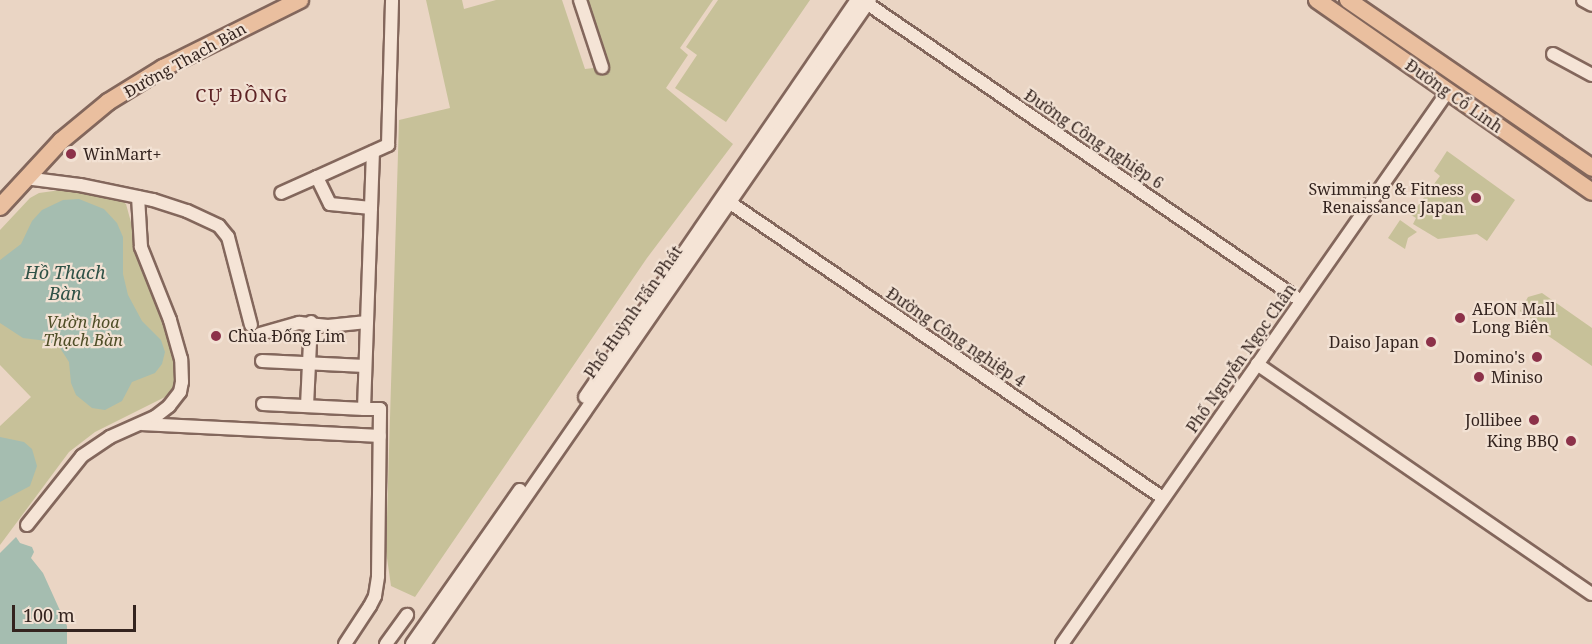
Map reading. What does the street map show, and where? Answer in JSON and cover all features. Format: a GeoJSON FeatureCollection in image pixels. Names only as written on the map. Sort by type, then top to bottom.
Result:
{"type":"FeatureCollection","features":[{"type":"Feature","properties":{"kind":"main road","name":"Đường Thạch Bàn"},"geometry":{"type":"LineString","coordinates":[[3,197],[61,141],[108,102],[163,68],[300,0]]}},
{"type":"Feature","properties":{"kind":"main road","name":"Đường Cổ Linh"},"geometry":{"type":"LineString","coordinates":[[1317,0],[1592,192]]}},
{"type":"Feature","properties":{"kind":"main road","name":"Đường Cổ Linh"},"geometry":{"type":"LineString","coordinates":[[1348,0],[1592,168]]}},
{"type":"Feature","properties":{"kind":"street"},"geometry":{"type":"LineString","coordinates":[[281,193],[388,145],[392,0]]}},
{"type":"Feature","properties":{"kind":"street"},"geometry":{"type":"LineString","coordinates":[[580,0],[602,67]]}},
{"type":"Feature","properties":{"kind":"street"},"geometry":{"type":"LineString","coordinates":[[1583,0],[1592,5]]}},
{"type":"Feature","properties":{"kind":"street","name":"Phố Huỳnh Tấn Phát"},"geometry":{"type":"LineString","coordinates":[[412,644],[467,573],[864,1]]}},
{"type":"Feature","properties":{"kind":"street","name":"Đường Công nghiệp 6"},"geometry":{"type":"LineString","coordinates":[[864,1],[1301,302]]}},
{"type":"Feature","properties":{"kind":"street"},"geometry":{"type":"LineString","coordinates":[[1553,54],[1592,75]]}},
{"type":"Feature","properties":{"kind":"street","name":"Phố Nguyễn Ngọc Chân"},"geometry":{"type":"LineString","coordinates":[[1062,644],[1448,91]]}},
{"type":"Feature","properties":{"kind":"street"},"geometry":{"type":"LineString","coordinates":[[364,409],[372,152]]}},
{"type":"Feature","properties":{"kind":"street"},"geometry":{"type":"LineString","coordinates":[[317,177],[330,204],[370,208]]}},
{"type":"Feature","properties":{"kind":"street"},"geometry":{"type":"LineString","coordinates":[[25,178],[138,197],[187,211],[211,221],[225,231],[251,325]]}},
{"type":"Feature","properties":{"kind":"street"},"geometry":{"type":"LineString","coordinates":[[27,525],[80,459],[100,443],[155,417],[175,399],[182,382],[182,372],[170,320],[141,247],[138,197]]}},
{"type":"Feature","properties":{"kind":"street","name":"Đường Công nghiệp 4"},"geometry":{"type":"LineString","coordinates":[[726,200],[1163,498]]}},
{"type":"Feature","properties":{"kind":"street"},"geometry":{"type":"LineString","coordinates":[[260,334],[292,324],[311,322],[328,326],[367,322]]}},
{"type":"Feature","properties":{"kind":"street"},"geometry":{"type":"LineString","coordinates":[[307,406],[311,322]]}},
{"type":"Feature","properties":{"kind":"street"},"geometry":{"type":"LineString","coordinates":[[262,361],[365,366]]}},
{"type":"Feature","properties":{"kind":"street"},"geometry":{"type":"LineString","coordinates":[[1257,364],[1592,594]]}},
{"type":"Feature","properties":{"kind":"street"},"geometry":{"type":"LineString","coordinates":[[263,404],[380,410],[377,586],[370,606],[345,644]]}},
{"type":"Feature","properties":{"kind":"street"},"geometry":{"type":"LineString","coordinates":[[138,424],[380,436]]}},
{"type":"Feature","properties":{"kind":"street","name":"Phố Huỳnh Tấn Phát"},"geometry":{"type":"LineString","coordinates":[[424,644],[467,573]]}},
{"type":"Feature","properties":{"kind":"street"},"geometry":{"type":"LineString","coordinates":[[386,644],[407,615]]}},
{"type":"Feature","properties":{"kind":"green space"},"geometry":{"type":"Polygon","coordinates":[[[426,0],[462,0],[464,9],[496,0],[562,0],[585,69],[602,67],[580,0],[713,0],[680,48],[688,55],[666,88],[733,144],[647,258],[415,597],[391,586],[386,551],[399,120],[450,108],[426,0]]]}},
{"type":"Feature","properties":{"kind":"green space"},"geometry":{"type":"Polygon","coordinates":[[[718,0],[810,0],[726,122],[675,88],[697,55],[686,47],[718,0]]]}},
{"type":"Feature","properties":{"kind":"green space"},"geometry":{"type":"Polygon","coordinates":[[[1447,151],[1515,200],[1487,241],[1477,234],[1438,239],[1413,224],[1416,218],[1411,215],[1440,176],[1434,171],[1447,151]]]}},
{"type":"Feature","properties":{"kind":"green space","name":"Vườn hoa Thạch Bàn"},"geometry":{"type":"Polygon","coordinates":[[[68,189],[116,197],[126,204],[141,259],[162,312],[173,358],[175,386],[169,395],[95,432],[69,452],[0,545],[0,426],[31,397],[0,365],[0,230],[30,198],[39,193],[68,189]]]}},
{"type":"Feature","properties":{"kind":"green space"},"geometry":{"type":"Polygon","coordinates":[[[1400,220],[1417,232],[1408,238],[1405,249],[1388,238],[1400,220]]]}},
{"type":"Feature","properties":{"kind":"green space"},"geometry":{"type":"Polygon","coordinates":[[[1542,293],[1592,328],[1592,366],[1531,324],[1533,320],[1520,311],[1528,297],[1542,293]]]}},
{"type":"Feature","properties":{"kind":"water","name":"Hồ Thạch Bàn"},"geometry":{"type":"Polygon","coordinates":[[[79,199],[104,209],[117,223],[123,237],[123,274],[128,295],[142,321],[161,340],[165,352],[162,364],[155,373],[132,382],[122,401],[105,410],[92,408],[76,395],[71,383],[69,362],[60,348],[47,341],[23,338],[0,323],[0,260],[21,244],[32,221],[42,210],[63,200],[79,199]]]}},
{"type":"Feature","properties":{"kind":"water"},"geometry":{"type":"Polygon","coordinates":[[[0,437],[24,442],[32,449],[37,466],[30,486],[0,502],[0,437]]]}},
{"type":"Feature","properties":{"kind":"water"},"geometry":{"type":"Polygon","coordinates":[[[16,537],[20,543],[32,547],[34,552],[31,558],[43,573],[67,626],[67,644],[0,644],[0,553],[16,537]]]}},
{"type":"Feature","properties":{"kind":"place","name":"WinMart+"},"geometry":{"type":"Point","coordinates":[71,154]}},
{"type":"Feature","properties":{"kind":"place","name":"Swimming & Fitness Renaissance Japan"},"geometry":{"type":"Point","coordinates":[1476,198]}},
{"type":"Feature","properties":{"kind":"place","name":"AEON Mall Long Biên"},"geometry":{"type":"Point","coordinates":[1460,318]}},
{"type":"Feature","properties":{"kind":"place","name":"Chùa Đống Lim"},"geometry":{"type":"Point","coordinates":[216,336]}},
{"type":"Feature","properties":{"kind":"place","name":"Daiso Japan"},"geometry":{"type":"Point","coordinates":[1431,342]}},
{"type":"Feature","properties":{"kind":"place","name":"Domino's"},"geometry":{"type":"Point","coordinates":[1537,357]}},
{"type":"Feature","properties":{"kind":"place","name":"Miniso"},"geometry":{"type":"Point","coordinates":[1479,377]}},
{"type":"Feature","properties":{"kind":"place","name":"Jollibee"},"geometry":{"type":"Point","coordinates":[1534,420]}},
{"type":"Feature","properties":{"kind":"place","name":"King BBQ"},"geometry":{"type":"Point","coordinates":[1571,441]}},
{"type":"Feature","properties":{"kind":"district","name":"CỰ ĐỒNG"},"geometry":{"type":"Point","coordinates":[242,95]}}]}
